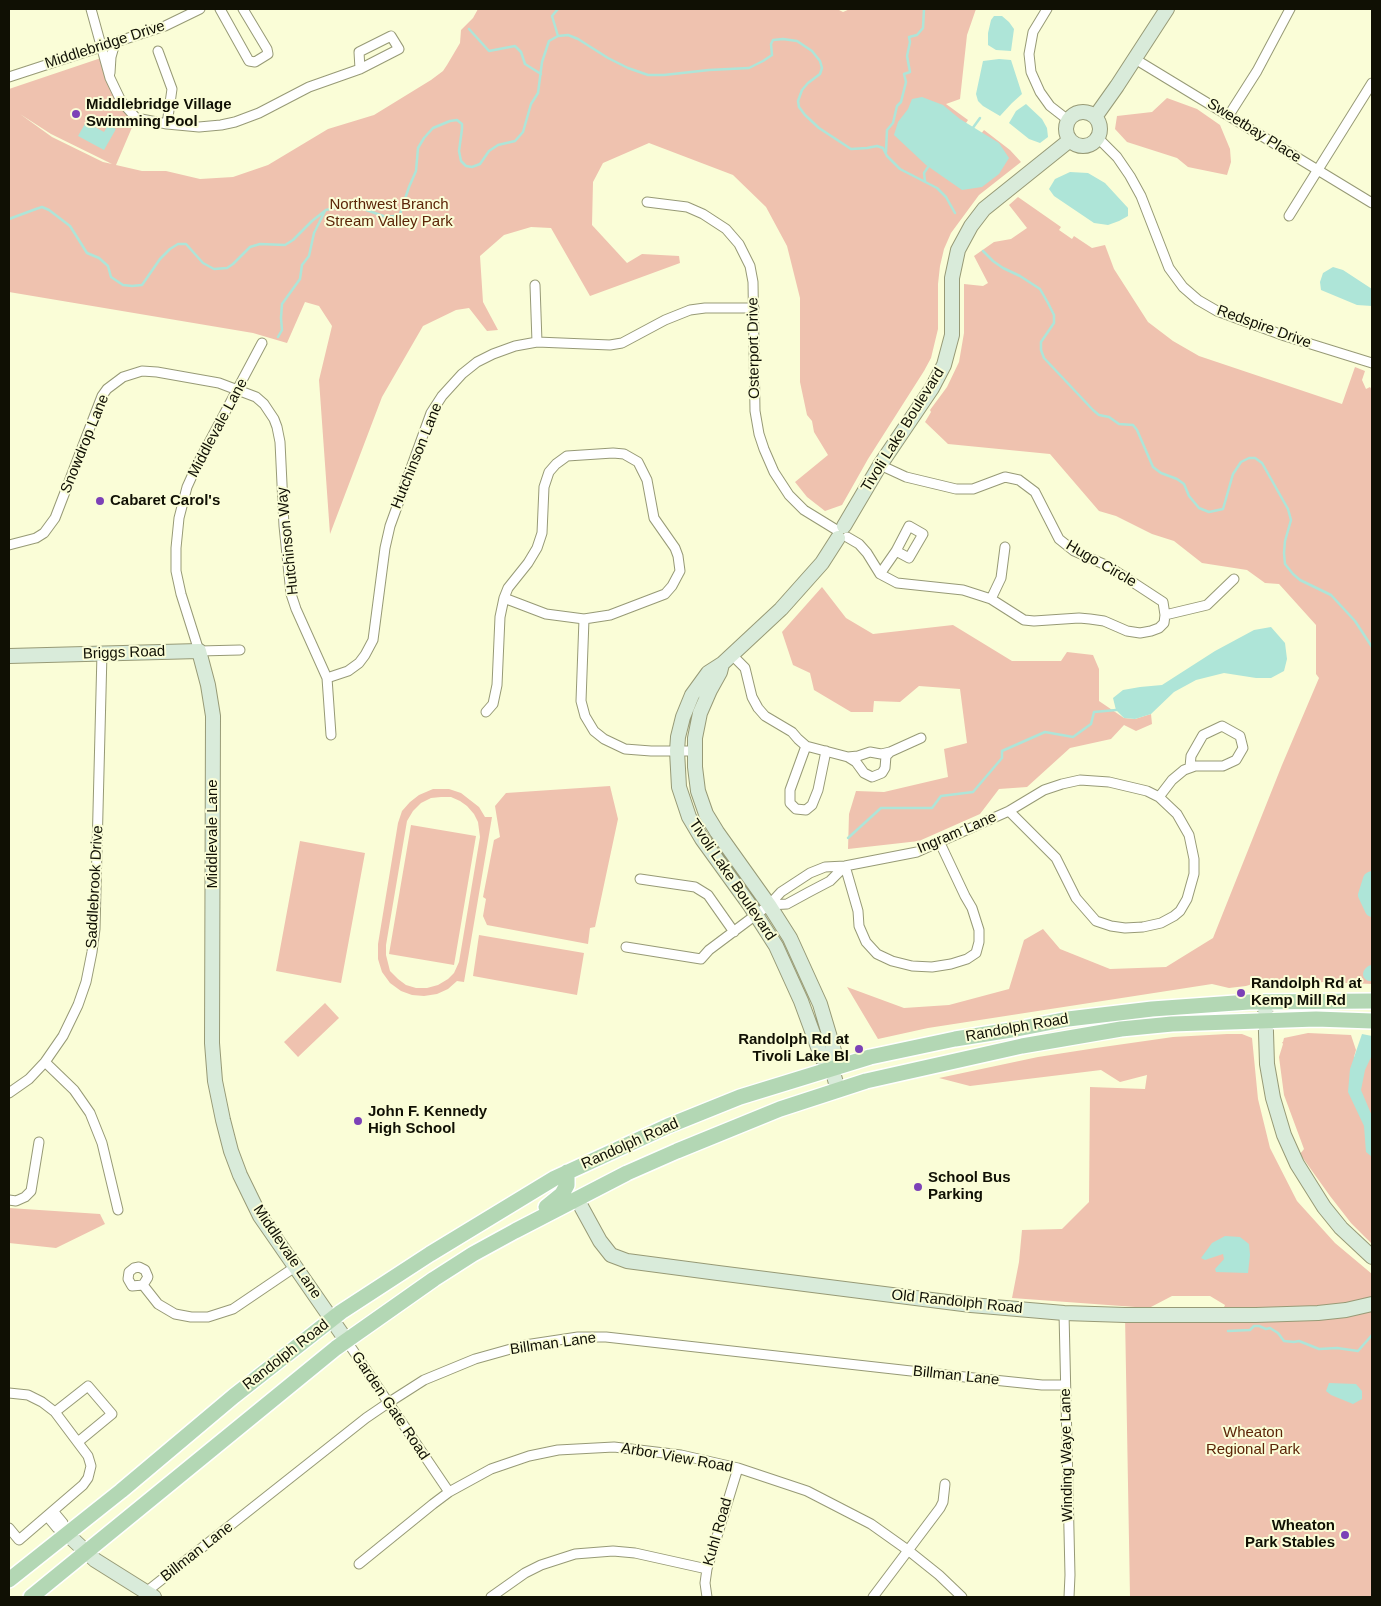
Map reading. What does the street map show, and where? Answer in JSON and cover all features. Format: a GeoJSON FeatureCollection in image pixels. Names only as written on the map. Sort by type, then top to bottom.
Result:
{"type":"FeatureCollection","features":[{"type":"Feature","properties":{"kind":"main road","name":"Randolph Road"},"geometry":{"type":"LineString","coordinates":[[9,1580],[331,1319],[437,1250],[567,1172],[668,1126],[740,1097],[870,1058],[917,1047],[1068,1020],[1217,1003],[1372,1001]]}},
{"type":"Feature","properties":{"kind":"main road","name":"Randolph Road"},"geometry":{"type":"LineString","coordinates":[[31,1597],[346,1340],[434,1279],[473,1254],[627,1173],[703,1140],[780,1110],[866,1081],[1022,1046],[1112,1031],[1187,1023],[1316,1019],[1372,1020]]}},
{"type":"Feature","properties":{"kind":"main road"},"geometry":{"type":"LineString","coordinates":[[577,1199],[573,1184],[578,1176],[627,1146]]}},
{"type":"Feature","properties":{"kind":"main road"},"geometry":{"type":"LineString","coordinates":[[515,1231],[562,1194],[566,1185],[567,1172]]}},
{"type":"Feature","properties":{"kind":"street"},"geometry":{"type":"LineString","coordinates":[[91,9],[110,78],[121,101],[136,118],[167,124],[199,127],[235,122],[260,113],[309,87],[360,69],[399,49],[391,36],[359,52],[360,69]]}},
{"type":"Feature","properties":{"kind":"street","name":"Middlebridge Drive"},"geometry":{"type":"LineString","coordinates":[[9,77],[165,26],[200,9]]}},
{"type":"Feature","properties":{"kind":"street"},"geometry":{"type":"LineString","coordinates":[[220,9],[249,61],[255,62],[268,54],[267,49],[243,9]]}},
{"type":"Feature","properties":{"kind":"street"},"geometry":{"type":"LineString","coordinates":[[1047,9],[1033,32],[1029,54],[1031,72],[1040,92],[1050,106],[1068,120]]}},
{"type":"Feature","properties":{"kind":"street"},"geometry":{"type":"LineString","coordinates":[[1095,117],[1168,9]]}},
{"type":"Feature","properties":{"kind":"street"},"geometry":{"type":"LineString","coordinates":[[1229,115],[1257,71],[1290,9]]}},
{"type":"Feature","properties":{"kind":"street"},"geometry":{"type":"LineString","coordinates":[[110,78],[111,57],[115,43]]}},
{"type":"Feature","properties":{"kind":"street"},"geometry":{"type":"LineString","coordinates":[[158,51],[172,89],[167,124]]}},
{"type":"Feature","properties":{"kind":"street","name":"Sweetbay Place"},"geometry":{"type":"LineString","coordinates":[[1136,59],[1372,204]]}},
{"type":"Feature","properties":{"kind":"street"},"geometry":{"type":"LineString","coordinates":[[1289,216],[1372,83]]}},
{"type":"Feature","properties":{"kind":"street"},"geometry":{"type":"LineString","coordinates":[[1086,112],[1095,117],[1100,125],[1099,135],[1094,143],[1079,146],[1070,140],[1066,131],[1068,120],[1071,116],[1086,112]]}},
{"type":"Feature","properties":{"kind":"street","name":"Redspire Drive"},"geometry":{"type":"LineString","coordinates":[[1097,139],[1117,157],[1130,176],[1141,196],[1169,268],[1183,287],[1198,300],[1217,311],[1285,336],[1372,363]]}},
{"type":"Feature","properties":{"kind":"street","name":"Tivoli Lake Boulevard"},"geometry":{"type":"LineString","coordinates":[[838,1090],[832,1069],[822,1058],[792,979],[776,946],[702,839],[689,817],[679,787],[678,737],[683,717],[692,695],[708,673],[727,660],[781,609],[822,564],[880,465],[932,388],[944,365],[952,335],[952,278],[958,250],[971,226],[984,210],[1070,140]]}},
{"type":"Feature","properties":{"kind":"street","name":"Osterport Drive"},"geometry":{"type":"LineString","coordinates":[[647,202],[686,208],[703,214],[726,229],[739,244],[750,266],[753,282],[755,411],[764,449],[774,472],[790,495],[804,510],[841,532]]}},
{"type":"Feature","properties":{"kind":"street"},"geometry":{"type":"LineString","coordinates":[[535,285],[537,342]]}},
{"type":"Feature","properties":{"kind":"street","name":"Hutchinson Lane"},"geometry":{"type":"LineString","coordinates":[[327,678],[348,671],[359,663],[366,655],[373,640],[385,548],[390,526],[432,413],[442,396],[462,374],[477,362],[515,346],[537,342],[610,345],[622,342],[665,320],[690,310],[705,308],[754,308]]}},
{"type":"Feature","properties":{"kind":"street","name":"Middlevale Lane"},"geometry":{"type":"LineString","coordinates":[[262,343],[197,465],[187,488],[179,518],[176,571],[208,685],[213,716],[212,1044],[215,1081],[222,1120],[240,1175],[260,1216],[331,1319]]}},
{"type":"Feature","properties":{"kind":"street","name":"Snowdrop Lane"},"geometry":{"type":"LineString","coordinates":[[9,545],[36,538],[44,533],[55,518],[102,396],[107,389],[123,377],[142,371],[157,372],[219,383],[238,389]]}},
{"type":"Feature","properties":{"kind":"street","name":"Hutchinson Way"},"geometry":{"type":"LineString","coordinates":[[238,389],[256,397],[264,404],[278,427],[284,526],[291,594],[327,678],[331,735]]}},
{"type":"Feature","properties":{"kind":"street"},"geometry":{"type":"LineString","coordinates":[[486,712],[493,704],[497,685],[500,617],[504,598],[508,588],[528,564],[537,548],[542,533],[544,488],[549,472],[567,456],[613,453],[624,454],[638,462],[647,480],[654,518],[675,548],[678,556],[680,571],[665,594],[610,615],[584,620],[546,614],[504,598]]}},
{"type":"Feature","properties":{"kind":"street","name":"Hugo Circle"},"geometry":{"type":"LineString","coordinates":[[880,465],[906,477],[956,489],[973,489],[1004,477],[1019,480],[1035,492],[1059,539],[1065,545],[1074,552],[1108,566],[1141,586],[1163,602],[1166,615]]}},
{"type":"Feature","properties":{"kind":"street"},"geometry":{"type":"LineString","coordinates":[[841,532],[859,544],[880,574],[897,583],[963,590],[991,599],[1024,620],[1034,622],[1085,618],[1104,622],[1127,631],[1151,632],[1164,623],[1166,615],[1207,605],[1234,579]]}},
{"type":"Feature","properties":{"kind":"street"},"geometry":{"type":"LineString","coordinates":[[991,599],[1001,578],[1005,547]]}},
{"type":"Feature","properties":{"kind":"street"},"geometry":{"type":"LineString","coordinates":[[880,574],[896,551]]}},
{"type":"Feature","properties":{"kind":"street"},"geometry":{"type":"LineString","coordinates":[[584,620],[581,700],[585,716],[594,731],[604,740],[625,749],[651,752],[695,751]]}},
{"type":"Feature","properties":{"kind":"street","name":"Briggs Road"},"geometry":{"type":"LineString","coordinates":[[9,656],[240,650]]}},
{"type":"Feature","properties":{"kind":"street","name":"Saddlebrook Drive"},"geometry":{"type":"LineString","coordinates":[[9,1093],[29,1079],[45,1062],[63,1036],[78,1005],[86,982],[95,929],[102,653]]}},
{"type":"Feature","properties":{"kind":"street"},"geometry":{"type":"LineString","coordinates":[[727,660],[745,668],[752,698],[765,716],[792,732],[806,746],[848,757],[856,762],[864,773],[872,777],[882,773],[885,768],[886,756],[890,752]]}},
{"type":"Feature","properties":{"kind":"street","name":"Tivoli Lake Boulevard"},"geometry":{"type":"LineString","coordinates":[[727,660],[710,690],[700,713],[695,738],[695,767],[698,791],[706,814],[717,832],[790,938],[820,1004],[835,1054],[832,1069]]}},
{"type":"Feature","properties":{"kind":"street"},"geometry":{"type":"LineString","coordinates":[[1009,811],[1056,858],[1076,898],[1096,921],[1126,928],[1161,923],[1180,911],[1187,900],[1194,874],[1194,859],[1189,835],[1176,814],[1159,797],[1172,780],[1190,767],[1222,766],[1236,760],[1243,748],[1240,736],[1222,726],[1204,735],[1191,756],[1190,767]]}},
{"type":"Feature","properties":{"kind":"street"},"geometry":{"type":"LineString","coordinates":[[848,757],[858,756],[866,752],[881,754],[890,752],[921,738]]}},
{"type":"Feature","properties":{"kind":"street"},"geometry":{"type":"LineString","coordinates":[[806,746],[790,790],[790,803],[796,809],[806,810],[812,805],[818,790],[826,751]]}},
{"type":"Feature","properties":{"kind":"street","name":"Ingram Lane"},"geometry":{"type":"LineString","coordinates":[[626,947],[700,959],[709,950],[769,905],[781,892],[810,873],[825,867],[846,866],[917,852],[1009,811],[1044,790],[1062,784],[1080,780],[1109,782],[1147,791],[1159,797]]}},
{"type":"Feature","properties":{"kind":"street"},"geometry":{"type":"LineString","coordinates":[[846,866],[858,911],[859,926],[866,942],[877,954],[892,961],[912,966],[932,967],[951,964],[967,959],[976,953],[979,942],[979,930],[972,908],[964,896],[940,843]]}},
{"type":"Feature","properties":{"kind":"street","name":"Ingram Lane"},"geometry":{"type":"LineString","coordinates":[[769,905],[787,904],[830,881],[846,866]]}},
{"type":"Feature","properties":{"kind":"street"},"geometry":{"type":"LineString","coordinates":[[640,879],[695,887],[708,895],[734,932]]}},
{"type":"Feature","properties":{"kind":"street"},"geometry":{"type":"LineString","coordinates":[[1265,1001],[1268,1064],[1273,1098],[1284,1135],[1297,1164],[1329,1214],[1372,1257]]}},
{"type":"Feature","properties":{"kind":"street"},"geometry":{"type":"LineString","coordinates":[[45,1062],[74,1090],[90,1113],[102,1143],[118,1210]]}},
{"type":"Feature","properties":{"kind":"street"},"geometry":{"type":"LineString","coordinates":[[9,1200],[16,1201],[31,1192],[39,1142]]}},
{"type":"Feature","properties":{"kind":"street","name":"Old Randolph Road"},"geometry":{"type":"LineString","coordinates":[[577,1199],[605,1249],[611,1256],[619,1259],[718,1273],[971,1305],[1064,1313],[1125,1315],[1318,1313],[1346,1310],[1372,1304]]}},
{"type":"Feature","properties":{"kind":"street"},"geometry":{"type":"LineString","coordinates":[[143,1285],[158,1304],[175,1314],[191,1317],[208,1317],[233,1309],[295,1267]]}},
{"type":"Feature","properties":{"kind":"street","name":"Winding Waye Lane"},"geometry":{"type":"LineString","coordinates":[[1064,1313],[1070,1565],[1069,1597]]}},
{"type":"Feature","properties":{"kind":"street","name":"Garden Gate Road"},"geometry":{"type":"LineString","coordinates":[[331,1319],[450,1492]]}},
{"type":"Feature","properties":{"kind":"street","name":"Billman Lane"},"geometry":{"type":"LineString","coordinates":[[150,1595],[366,1418],[424,1380],[474,1359],[525,1345],[578,1338],[606,1337],[974,1378],[1042,1385],[1065,1385]]}},
{"type":"Feature","properties":{"kind":"street"},"geometry":{"type":"LineString","coordinates":[[55,1412],[88,1386],[112,1414],[78,1442]]}},
{"type":"Feature","properties":{"kind":"street"},"geometry":{"type":"LineString","coordinates":[[9,1393],[28,1395],[42,1402],[55,1412],[88,1456],[91,1466],[88,1478],[83,1485],[19,1540],[9,1528]]}},
{"type":"Feature","properties":{"kind":"street","name":"Arbor View Road"},"geometry":{"type":"LineString","coordinates":[[359,1564],[433,1504],[491,1469],[529,1456],[558,1450],[614,1447],[681,1455],[738,1468],[816,1495],[871,1524],[909,1550],[962,1597]]}},
{"type":"Feature","properties":{"kind":"street","name":"Kuhl Road"},"geometry":{"type":"LineString","coordinates":[[707,1597],[705,1583],[707,1569],[738,1468]]}},
{"type":"Feature","properties":{"kind":"street"},"geometry":{"type":"LineString","coordinates":[[873,1597],[943,1502],[945,1484]]}},
{"type":"Feature","properties":{"kind":"street"},"geometry":{"type":"LineString","coordinates":[[50,1514],[63,1522],[67,1534],[94,1560],[150,1595]]}},
{"type":"Feature","properties":{"kind":"street"},"geometry":{"type":"LineString","coordinates":[[491,1597],[525,1573],[541,1565],[575,1554],[613,1550],[707,1569]]}},
{"type":"Feature","properties":{"kind":"green space","name":"Northwest Branch Stream Valley Park"},"geometry":{"type":"Polygon","coordinates":[[[478,9],[837,9],[843,12],[850,9],[976,9],[967,35],[960,99],[946,104],[968,120],[960,132],[974,143],[984,130],[1010,150],[1021,162],[979,195],[951,233],[944,249],[940,266],[938,329],[931,358],[868,459],[842,505],[825,511],[807,497],[795,482],[828,455],[814,432],[812,421],[807,415],[800,382],[800,298],[787,246],[766,207],[733,175],[649,143],[603,163],[593,182],[592,225],[627,263],[642,254],[679,256],[680,263],[590,296],[551,228],[531,227],[504,235],[480,256],[483,302],[498,330],[487,331],[469,308],[456,310],[423,326],[382,397],[330,534],[319,380],[332,326],[319,306],[305,302],[287,343],[253,333],[9,292],[9,89],[101,58],[110,78],[136,118],[116,165],[142,171],[166,171],[200,179],[233,177],[268,165],[328,129],[374,115],[431,80],[443,71],[460,43],[461,30],[473,18],[478,9]],[[20,114],[52,137],[103,162],[112,164],[51,134],[20,114]]]}},
{"type":"Feature","properties":{"kind":"green space"},"geometry":{"type":"Polygon","coordinates":[[[1167,98],[1197,109],[1220,125],[1230,149],[1231,162],[1227,175],[1188,167],[1177,158],[1127,142],[1115,129],[1117,116],[1152,112],[1167,98]]]}},
{"type":"Feature","properties":{"kind":"green space"},"geometry":{"type":"Polygon","coordinates":[[[1018,197],[1061,227],[1059,230],[1072,239],[1074,236],[1092,248],[1105,245],[1114,269],[1148,322],[1173,341],[1199,356],[1342,404],[1355,367],[1365,371],[1362,380],[1366,389],[1370,387],[1372,390],[1372,984],[1322,982],[1318,984],[1291,981],[1282,984],[1262,981],[1246,986],[1229,988],[1212,984],[928,1028],[878,1039],[847,987],[904,1008],[949,1005],[1009,989],[1024,940],[1043,929],[1060,949],[1110,969],[1166,967],[1213,938],[1319,678],[1316,674],[1316,625],[1279,584],[1265,583],[1247,570],[1202,563],[1174,541],[1152,534],[1116,516],[1099,511],[1050,454],[948,444],[925,422],[931,412],[930,410],[947,387],[959,362],[964,333],[964,284],[983,286],[988,283],[974,256],[994,242],[1011,239],[1027,228],[1009,205],[1018,197]]]}},
{"type":"Feature","properties":{"kind":"green space"},"geometry":{"type":"Polygon","coordinates":[[[822,587],[846,618],[873,634],[953,625],[1012,661],[1061,661],[1067,652],[1093,655],[1099,669],[1099,701],[1124,718],[1135,719],[1151,714],[1152,724],[1136,731],[1124,725],[1111,739],[1070,748],[1027,787],[999,789],[980,814],[919,841],[848,849],[849,814],[856,791],[884,792],[948,777],[944,749],[967,743],[960,689],[919,686],[900,702],[874,701],[873,712],[851,712],[814,690],[810,673],[793,665],[782,632],[822,587]]]}},
{"type":"Feature","properties":{"kind":"green space"},"geometry":{"type":"Polygon","coordinates":[[[610,786],[618,819],[595,927],[590,928],[588,944],[487,925],[483,916],[486,899],[483,897],[494,840],[500,837],[495,806],[506,793],[610,786]]]}},
{"type":"Feature","properties":{"kind":"green space"},"geometry":{"type":"Polygon","coordinates":[[[433,789],[449,789],[461,793],[479,807],[485,817],[492,817],[464,982],[457,981],[448,989],[437,994],[424,996],[412,995],[401,991],[390,983],[382,972],[378,959],[378,944],[398,823],[402,811],[419,795],[433,789]],[[451,797],[431,798],[421,803],[407,821],[386,945],[386,955],[390,971],[406,985],[416,988],[438,985],[448,979],[454,973],[459,962],[480,837],[478,822],[474,814],[467,806],[451,797]]]}},
{"type":"Feature","properties":{"kind":"green space"},"geometry":{"type":"Polygon","coordinates":[[[411,825],[476,836],[454,965],[389,954],[411,825]]]}},
{"type":"Feature","properties":{"kind":"green space"},"geometry":{"type":"Polygon","coordinates":[[[300,841],[365,853],[341,983],[276,971],[300,841]]]}},
{"type":"Feature","properties":{"kind":"green space"},"geometry":{"type":"Polygon","coordinates":[[[479,935],[584,953],[577,995],[473,976],[479,935]]]}},
{"type":"Feature","properties":{"kind":"green space"},"geometry":{"type":"Polygon","coordinates":[[[325,1003],[339,1018],[298,1057],[284,1042],[325,1003]]]}},
{"type":"Feature","properties":{"kind":"green space"},"geometry":{"type":"Polygon","coordinates":[[[1308,1033],[1351,1035],[1356,1050],[1354,1057],[1371,1057],[1372,1054],[1372,1244],[1351,1223],[1300,1154],[1304,1149],[1284,1095],[1279,1057],[1284,1038],[1308,1033]]]}},
{"type":"Feature","properties":{"kind":"green space","name":"Wheaton Regional Park"},"geometry":{"type":"Polygon","coordinates":[[[1242,1034],[1252,1038],[1258,1099],[1270,1148],[1297,1201],[1335,1243],[1372,1274],[1372,1597],[1130,1597],[1125,1315],[1221,1314],[1225,1305],[1210,1296],[1172,1296],[1149,1308],[1012,1298],[1019,1262],[1022,1230],[1062,1229],[1089,1202],[1090,1087],[1145,1089],[1147,1075],[1120,1082],[1101,1070],[970,1086],[939,1078],[1038,1057],[1096,1048],[1173,1037],[1242,1034]]]}},
{"type":"Feature","properties":{"kind":"green space"},"geometry":{"type":"Polygon","coordinates":[[[9,1208],[100,1214],[105,1224],[56,1248],[9,1243],[9,1208]]]}},
{"type":"Feature","properties":{"kind":"water"},"geometry":{"type":"Polygon","coordinates":[[[994,16],[1002,16],[1014,29],[1011,51],[996,50],[988,45],[988,33],[994,16]]]}},
{"type":"Feature","properties":{"kind":"water"},"geometry":{"type":"Polygon","coordinates":[[[1011,60],[1022,94],[1000,116],[983,106],[978,101],[976,94],[983,61],[1011,60]]]}},
{"type":"Feature","properties":{"kind":"water"},"geometry":{"type":"Polygon","coordinates":[[[922,97],[943,105],[960,119],[999,143],[1009,158],[999,174],[982,187],[962,190],[926,165],[894,135],[898,122],[908,109],[912,99],[922,97]]]}},
{"type":"Feature","properties":{"kind":"water"},"geometry":{"type":"Polygon","coordinates":[[[1026,104],[1042,119],[1047,128],[1048,137],[1040,143],[1029,139],[1009,123],[1016,111],[1026,104]]]}},
{"type":"Feature","properties":{"kind":"water"},"geometry":{"type":"Polygon","coordinates":[[[86,122],[104,132],[108,125],[116,129],[104,150],[78,136],[86,122]]]}},
{"type":"Feature","properties":{"kind":"water"},"geometry":{"type":"Polygon","coordinates":[[[1070,172],[1088,173],[1105,183],[1128,208],[1128,216],[1108,225],[1094,223],[1054,196],[1049,189],[1055,179],[1070,172]]]}},
{"type":"Feature","properties":{"kind":"water"},"geometry":{"type":"Polygon","coordinates":[[[1333,267],[1343,270],[1372,289],[1372,306],[1357,305],[1321,290],[1320,282],[1323,273],[1333,267]]]}},
{"type":"Feature","properties":{"kind":"water"},"geometry":{"type":"Polygon","coordinates":[[[1271,627],[1285,643],[1287,659],[1284,671],[1271,678],[1256,678],[1224,673],[1196,680],[1174,692],[1151,714],[1135,719],[1124,718],[1116,710],[1113,698],[1123,690],[1162,685],[1215,651],[1254,630],[1271,627]]]}},
{"type":"Feature","properties":{"kind":"water"},"geometry":{"type":"Polygon","coordinates":[[[1362,1034],[1372,1036],[1372,1055],[1365,1070],[1361,1090],[1372,1116],[1372,1157],[1366,1152],[1364,1126],[1348,1092],[1350,1069],[1362,1034]]]}},
{"type":"Feature","properties":{"kind":"water"},"geometry":{"type":"Polygon","coordinates":[[[1225,1236],[1240,1237],[1249,1244],[1248,1273],[1216,1272],[1215,1269],[1224,1259],[1223,1254],[1205,1260],[1201,1258],[1212,1243],[1225,1236]]]}},
{"type":"Feature","properties":{"kind":"water"},"geometry":{"type":"Polygon","coordinates":[[[1329,1383],[1356,1384],[1362,1391],[1362,1399],[1353,1404],[1331,1395],[1326,1391],[1329,1383]]]}},
{"type":"Feature","properties":{"kind":"waterway"},"geometry":{"type":"LineString","coordinates":[[558,9],[552,16],[558,36]]}},
{"type":"Feature","properties":{"kind":"waterway"},"geometry":{"type":"LineString","coordinates":[[886,152],[887,130],[893,123],[897,106],[901,102],[906,82],[904,74],[910,72],[907,56],[910,42],[909,37],[917,35],[923,28],[924,9]]}},
{"type":"Feature","properties":{"kind":"waterway"},"geometry":{"type":"LineString","coordinates":[[469,29],[489,51],[515,46],[521,52],[525,64],[541,74]]}},
{"type":"Feature","properties":{"kind":"waterway"},"geometry":{"type":"LineString","coordinates":[[9,219],[42,207],[49,210],[70,226],[87,253],[99,258],[108,266],[111,277],[123,285],[132,286],[142,285],[160,259],[178,244],[186,244],[203,263],[214,269],[227,268],[250,247],[260,244],[285,245],[326,210],[342,206],[355,206],[386,217],[394,216],[400,214],[416,171],[418,148],[433,128],[457,120],[462,124],[459,151],[461,161],[466,166],[472,167],[480,164],[489,151],[498,145],[515,141],[523,132],[531,104],[538,93],[542,62],[549,41],[558,36],[568,35],[578,39],[608,58],[648,75],[749,68],[772,55],[771,44],[773,40],[797,41],[812,51],[820,61],[822,68],[820,74],[802,90],[798,101],[799,107],[805,115],[819,128],[851,149],[877,146],[883,148],[887,156],[900,169],[937,188],[946,197],[955,213]]}},
{"type":"Feature","properties":{"kind":"waterway"},"geometry":{"type":"LineString","coordinates":[[972,129],[980,118]]}},
{"type":"Feature","properties":{"kind":"waterway"},"geometry":{"type":"LineString","coordinates":[[925,181],[924,173],[930,164]]}},
{"type":"Feature","properties":{"kind":"waterway"},"geometry":{"type":"LineString","coordinates":[[278,337],[282,330],[282,304],[300,279],[302,265],[309,256],[314,233],[325,211]]}},
{"type":"Feature","properties":{"kind":"waterway"},"geometry":{"type":"LineString","coordinates":[[983,251],[1003,268],[1040,289],[1048,303],[1054,315],[1054,323],[1041,342],[1044,358],[1099,415],[1109,417],[1119,424],[1133,425],[1153,467],[1184,484],[1189,496],[1199,508],[1209,512],[1223,509],[1233,474],[1241,462],[1249,458],[1255,458],[1262,463],[1288,509],[1291,520],[1285,541],[1285,564],[1300,580],[1331,595],[1355,621],[1372,647]]}},
{"type":"Feature","properties":{"kind":"waterway"},"geometry":{"type":"LineString","coordinates":[[848,838],[881,808],[932,808],[941,796],[973,792],[1002,758],[1002,751],[1045,732],[1073,737],[1091,724],[1094,712],[1116,710]]}},
{"type":"Feature","properties":{"kind":"waterway"},"geometry":{"type":"LineString","coordinates":[[1372,878],[1365,895],[1372,910]]}},
{"type":"Feature","properties":{"kind":"waterway"},"geometry":{"type":"LineString","coordinates":[[1228,1331],[1250,1330],[1254,1326],[1259,1326],[1266,1329],[1270,1328],[1278,1333],[1284,1341],[1299,1341],[1319,1349],[1337,1348],[1358,1351],[1372,1335]]}},
{"type":"Feature","properties":{"kind":"place","name":"Middlebridge Village Swimming Pool"},"geometry":{"type":"Point","coordinates":[76,114]}},
{"type":"Feature","properties":{"kind":"place","name":"Cabaret Carol's"},"geometry":{"type":"Point","coordinates":[100,501]}},
{"type":"Feature","properties":{"kind":"place","name":"Randolph Rd at Kemp Mill Rd"},"geometry":{"type":"Point","coordinates":[1241,993]}},
{"type":"Feature","properties":{"kind":"place","name":"Randolph Rd at Tivoli Lake Bl"},"geometry":{"type":"Point","coordinates":[859,1049]}},
{"type":"Feature","properties":{"kind":"place","name":"John F. Kennedy High School"},"geometry":{"type":"Point","coordinates":[358,1121]}},
{"type":"Feature","properties":{"kind":"place","name":"School Bus Parking"},"geometry":{"type":"Point","coordinates":[918,1187]}},
{"type":"Feature","properties":{"kind":"place","name":"Wheaton Park Stables"},"geometry":{"type":"Point","coordinates":[1345,1535]}}]}
